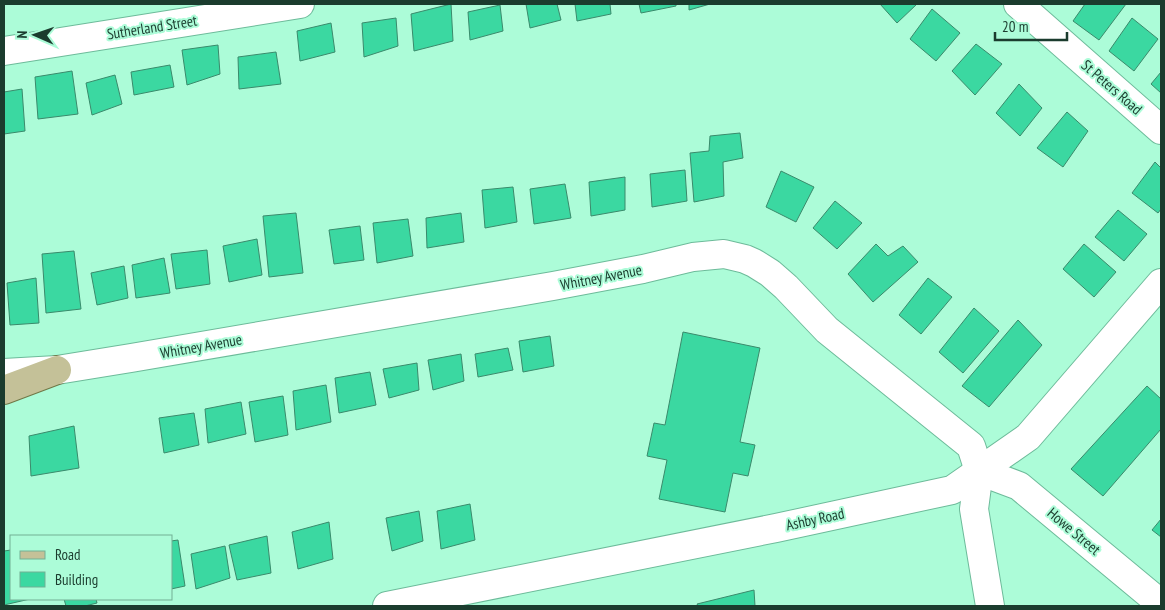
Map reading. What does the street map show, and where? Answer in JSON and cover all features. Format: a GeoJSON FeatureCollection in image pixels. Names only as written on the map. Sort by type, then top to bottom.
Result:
{"type":"FeatureCollection","features":[{"type":"Feature","properties":{"kind":"main road"},"geometry":{"type":"LineString","coordinates":[[4,390],[57,370]]}},
{"type":"Feature","properties":{"kind":"street","name":"Sutherland Street"},"geometry":{"type":"LineString","coordinates":[[4,51],[300,4]]}},
{"type":"Feature","properties":{"kind":"street","name":"St Peters Road"},"geometry":{"type":"LineString","coordinates":[[1018,4],[1161,130]]}},
{"type":"Feature","properties":{"kind":"street","name":"Whitney Avenue"},"geometry":{"type":"LineString","coordinates":[[4,373],[57,370],[552,286],[643,269],[693,257],[724,254],[745,259],[770,273],[827,330],[971,446],[979,471],[974,509],[990,606]]}},
{"type":"Feature","properties":{"kind":"street","name":"Ashby Road"},"geometry":{"type":"LineString","coordinates":[[387,606],[431,602],[952,490],[1028,437],[1161,283]]}},
{"type":"Feature","properties":{"kind":"street","name":"Howe Street"},"geometry":{"type":"LineString","coordinates":[[979,471],[1019,486],[1161,604]]}},
{"type":"Feature","properties":{"kind":"building"},"geometry":{"type":"Polygon","coordinates":[[[451,4],[453,41],[414,51],[411,14],[451,4]]]}},
{"type":"Feature","properties":{"kind":"building"},"geometry":{"type":"Polygon","coordinates":[[[526,4],[557,4],[561,20],[530,28],[526,4]]]}},
{"type":"Feature","properties":{"kind":"building"},"geometry":{"type":"Polygon","coordinates":[[[575,4],[610,4],[611,14],[577,21],[575,4]]]}},
{"type":"Feature","properties":{"kind":"building"},"geometry":{"type":"Polygon","coordinates":[[[639,4],[676,4],[676,6],[641,13],[639,4]]]}},
{"type":"Feature","properties":{"kind":"building"},"geometry":{"type":"Polygon","coordinates":[[[689,4],[710,4],[689,10],[689,4]]]}},
{"type":"Feature","properties":{"kind":"building"},"geometry":{"type":"Polygon","coordinates":[[[880,4],[917,4],[897,23],[880,4]]]}},
{"type":"Feature","properties":{"kind":"building"},"geometry":{"type":"Polygon","coordinates":[[[1085,4],[1126,4],[1099,40],[1073,21],[1085,4]]]}},
{"type":"Feature","properties":{"kind":"building"},"geometry":{"type":"Polygon","coordinates":[[[500,5],[503,31],[470,40],[468,12],[500,5]]]}},
{"type":"Feature","properties":{"kind":"building"},"geometry":{"type":"Polygon","coordinates":[[[932,9],[960,33],[936,61],[910,39],[932,9]]]}},
{"type":"Feature","properties":{"kind":"building"},"geometry":{"type":"Polygon","coordinates":[[[396,18],[398,46],[364,57],[362,23],[396,18]]]}},
{"type":"Feature","properties":{"kind":"building"},"geometry":{"type":"Polygon","coordinates":[[[1132,18],[1158,39],[1134,71],[1109,51],[1132,18]]]}},
{"type":"Feature","properties":{"kind":"building"},"geometry":{"type":"Polygon","coordinates":[[[331,23],[335,52],[300,61],[297,31],[331,23]]]}},
{"type":"Feature","properties":{"kind":"building"},"geometry":{"type":"Polygon","coordinates":[[[976,44],[1002,64],[975,95],[952,71],[976,44]]]}},
{"type":"Feature","properties":{"kind":"building"},"geometry":{"type":"Polygon","coordinates":[[[218,45],[220,74],[187,85],[182,50],[218,45]]]}},
{"type":"Feature","properties":{"kind":"building"},"geometry":{"type":"Polygon","coordinates":[[[276,52],[281,84],[239,89],[238,57],[276,52]]]}},
{"type":"Feature","properties":{"kind":"building"},"geometry":{"type":"Polygon","coordinates":[[[170,65],[174,87],[134,95],[131,72],[170,65]]]}},
{"type":"Feature","properties":{"kind":"building"},"geometry":{"type":"Polygon","coordinates":[[[72,71],[78,114],[38,119],[35,77],[72,71]]]}},
{"type":"Feature","properties":{"kind":"building"},"geometry":{"type":"Polygon","coordinates":[[[1161,72],[1161,93],[1151,84],[1161,72]]]}},
{"type":"Feature","properties":{"kind":"building"},"geometry":{"type":"Polygon","coordinates":[[[115,75],[122,104],[92,115],[86,83],[115,75]]]}},
{"type":"Feature","properties":{"kind":"building"},"geometry":{"type":"Polygon","coordinates":[[[1019,84],[1042,108],[1020,136],[996,113],[1019,84]]]}},
{"type":"Feature","properties":{"kind":"building"},"geometry":{"type":"Polygon","coordinates":[[[22,89],[25,131],[4,134],[4,92],[22,89]]]}},
{"type":"Feature","properties":{"kind":"building"},"geometry":{"type":"Polygon","coordinates":[[[1067,112],[1088,131],[1063,167],[1037,148],[1067,112]]]}},
{"type":"Feature","properties":{"kind":"building"},"geometry":{"type":"Polygon","coordinates":[[[740,133],[743,158],[723,162],[724,196],[694,202],[690,153],[709,151],[710,136],[740,133]]]}},
{"type":"Feature","properties":{"kind":"building"},"geometry":{"type":"Polygon","coordinates":[[[1155,162],[1161,168],[1161,209],[1158,213],[1132,193],[1155,162]]]}},
{"type":"Feature","properties":{"kind":"building"},"geometry":{"type":"Polygon","coordinates":[[[685,170],[687,201],[652,207],[650,174],[685,170]]]}},
{"type":"Feature","properties":{"kind":"building"},"geometry":{"type":"Polygon","coordinates":[[[781,171],[814,187],[796,222],[766,207],[781,171]]]}},
{"type":"Feature","properties":{"kind":"building"},"geometry":{"type":"Polygon","coordinates":[[[625,177],[625,210],[591,216],[589,182],[625,177]]]}},
{"type":"Feature","properties":{"kind":"building"},"geometry":{"type":"Polygon","coordinates":[[[565,184],[571,218],[534,224],[530,189],[565,184]]]}},
{"type":"Feature","properties":{"kind":"building"},"geometry":{"type":"Polygon","coordinates":[[[513,187],[517,222],[485,228],[482,190],[513,187]]]}},
{"type":"Feature","properties":{"kind":"building"},"geometry":{"type":"Polygon","coordinates":[[[835,201],[862,223],[837,249],[813,228],[835,201]]]}},
{"type":"Feature","properties":{"kind":"building"},"geometry":{"type":"Polygon","coordinates":[[[1118,210],[1147,234],[1124,261],[1095,237],[1118,210]]]}},
{"type":"Feature","properties":{"kind":"building"},"geometry":{"type":"Polygon","coordinates":[[[296,213],[303,273],[269,277],[263,216],[296,213]]]}},
{"type":"Feature","properties":{"kind":"building"},"geometry":{"type":"Polygon","coordinates":[[[461,213],[464,242],[427,248],[426,218],[461,213]]]}},
{"type":"Feature","properties":{"kind":"building"},"geometry":{"type":"Polygon","coordinates":[[[408,219],[413,256],[377,263],[373,223],[408,219]]]}},
{"type":"Feature","properties":{"kind":"building"},"geometry":{"type":"Polygon","coordinates":[[[360,226],[364,260],[334,264],[329,230],[360,226]]]}},
{"type":"Feature","properties":{"kind":"building"},"geometry":{"type":"Polygon","coordinates":[[[257,239],[262,275],[229,282],[223,246],[257,239]]]}},
{"type":"Feature","properties":{"kind":"building"},"geometry":{"type":"Polygon","coordinates":[[[876,244],[888,256],[903,246],[918,262],[873,302],[848,274],[876,244]]]}},
{"type":"Feature","properties":{"kind":"building"},"geometry":{"type":"Polygon","coordinates":[[[1084,244],[1116,272],[1094,297],[1063,269],[1084,244]]]}},
{"type":"Feature","properties":{"kind":"building"},"geometry":{"type":"Polygon","coordinates":[[[207,250],[210,284],[176,289],[171,254],[207,250]]]}},
{"type":"Feature","properties":{"kind":"building"},"geometry":{"type":"Polygon","coordinates":[[[74,251],[81,309],[46,313],[42,254],[74,251]]]}},
{"type":"Feature","properties":{"kind":"building"},"geometry":{"type":"Polygon","coordinates":[[[164,258],[170,293],[136,298],[132,265],[164,258]]]}},
{"type":"Feature","properties":{"kind":"building"},"geometry":{"type":"Polygon","coordinates":[[[124,266],[128,298],[97,305],[91,273],[124,266]]]}},
{"type":"Feature","properties":{"kind":"building"},"geometry":{"type":"Polygon","coordinates":[[[36,278],[39,323],[10,325],[7,283],[36,278]]]}},
{"type":"Feature","properties":{"kind":"building"},"geometry":{"type":"Polygon","coordinates":[[[928,278],[952,297],[921,334],[899,315],[928,278]]]}},
{"type":"Feature","properties":{"kind":"building"},"geometry":{"type":"Polygon","coordinates":[[[974,308],[999,331],[963,373],[939,352],[974,308]]]}},
{"type":"Feature","properties":{"kind":"building"},"geometry":{"type":"Polygon","coordinates":[[[1018,320],[1042,345],[989,407],[962,386],[1018,320]]]}},
{"type":"Feature","properties":{"kind":"building"},"geometry":{"type":"Polygon","coordinates":[[[683,332],[760,348],[740,442],[755,445],[748,476],[733,473],[725,512],[659,499],[667,460],[647,456],[654,423],[665,425],[683,332]]]}},
{"type":"Feature","properties":{"kind":"building"},"geometry":{"type":"Polygon","coordinates":[[[550,336],[554,366],[523,372],[519,341],[550,336]]]}},
{"type":"Feature","properties":{"kind":"building"},"geometry":{"type":"Polygon","coordinates":[[[508,348],[513,370],[478,377],[475,354],[508,348]]]}},
{"type":"Feature","properties":{"kind":"building"},"geometry":{"type":"Polygon","coordinates":[[[461,354],[464,381],[433,390],[428,360],[461,354]]]}},
{"type":"Feature","properties":{"kind":"building"},"geometry":{"type":"Polygon","coordinates":[[[417,363],[419,390],[389,398],[383,369],[417,363]]]}},
{"type":"Feature","properties":{"kind":"building"},"geometry":{"type":"Polygon","coordinates":[[[370,372],[376,405],[339,413],[335,378],[370,372]]]}},
{"type":"Feature","properties":{"kind":"building"},"geometry":{"type":"Polygon","coordinates":[[[326,385],[331,422],[296,430],[293,391],[326,385]]]}},
{"type":"Feature","properties":{"kind":"building"},"geometry":{"type":"Polygon","coordinates":[[[1147,386],[1161,399],[1161,429],[1103,496],[1071,469],[1147,386]]]}},
{"type":"Feature","properties":{"kind":"building"},"geometry":{"type":"Polygon","coordinates":[[[283,396],[288,435],[255,442],[249,402],[283,396]]]}},
{"type":"Feature","properties":{"kind":"building"},"geometry":{"type":"Polygon","coordinates":[[[241,402],[246,434],[208,443],[205,409],[241,402]]]}},
{"type":"Feature","properties":{"kind":"building"},"geometry":{"type":"Polygon","coordinates":[[[194,413],[199,445],[164,453],[159,418],[194,413]]]}},
{"type":"Feature","properties":{"kind":"building"},"geometry":{"type":"Polygon","coordinates":[[[74,426],[79,468],[31,476],[29,436],[74,426]]]}},
{"type":"Feature","properties":{"kind":"building"},"geometry":{"type":"Polygon","coordinates":[[[470,504],[475,540],[441,549],[437,511],[470,504]]]}},
{"type":"Feature","properties":{"kind":"building"},"geometry":{"type":"Polygon","coordinates":[[[419,511],[423,541],[392,551],[386,518],[419,511]]]}},
{"type":"Feature","properties":{"kind":"building"},"geometry":{"type":"Polygon","coordinates":[[[1161,519],[1161,537],[1152,530],[1161,519]]]}},
{"type":"Feature","properties":{"kind":"building"},"geometry":{"type":"Polygon","coordinates":[[[329,522],[333,559],[298,569],[292,532],[329,522]]]}},
{"type":"Feature","properties":{"kind":"building"},"geometry":{"type":"Polygon","coordinates":[[[267,536],[271,573],[237,580],[229,545],[267,536]]]}},
{"type":"Feature","properties":{"kind":"building"},"geometry":{"type":"Polygon","coordinates":[[[178,540],[185,586],[172,589],[172,541],[178,540]]]}},
{"type":"Feature","properties":{"kind":"building"},"geometry":{"type":"Polygon","coordinates":[[[225,546],[230,578],[196,589],[191,554],[225,546]]]}},
{"type":"Feature","properties":{"kind":"building"},"geometry":{"type":"Polygon","coordinates":[[[10,550],[10,600],[26,600],[4,605],[4,551],[10,550]]]}},
{"type":"Feature","properties":{"kind":"building"},"geometry":{"type":"Polygon","coordinates":[[[754,590],[755,606],[698,606],[697,604],[754,590]]]}},
{"type":"Feature","properties":{"kind":"building"},"geometry":{"type":"Polygon","coordinates":[[[64,600],[96,600],[97,603],[85,606],[66,606],[64,600]]]}}]}
